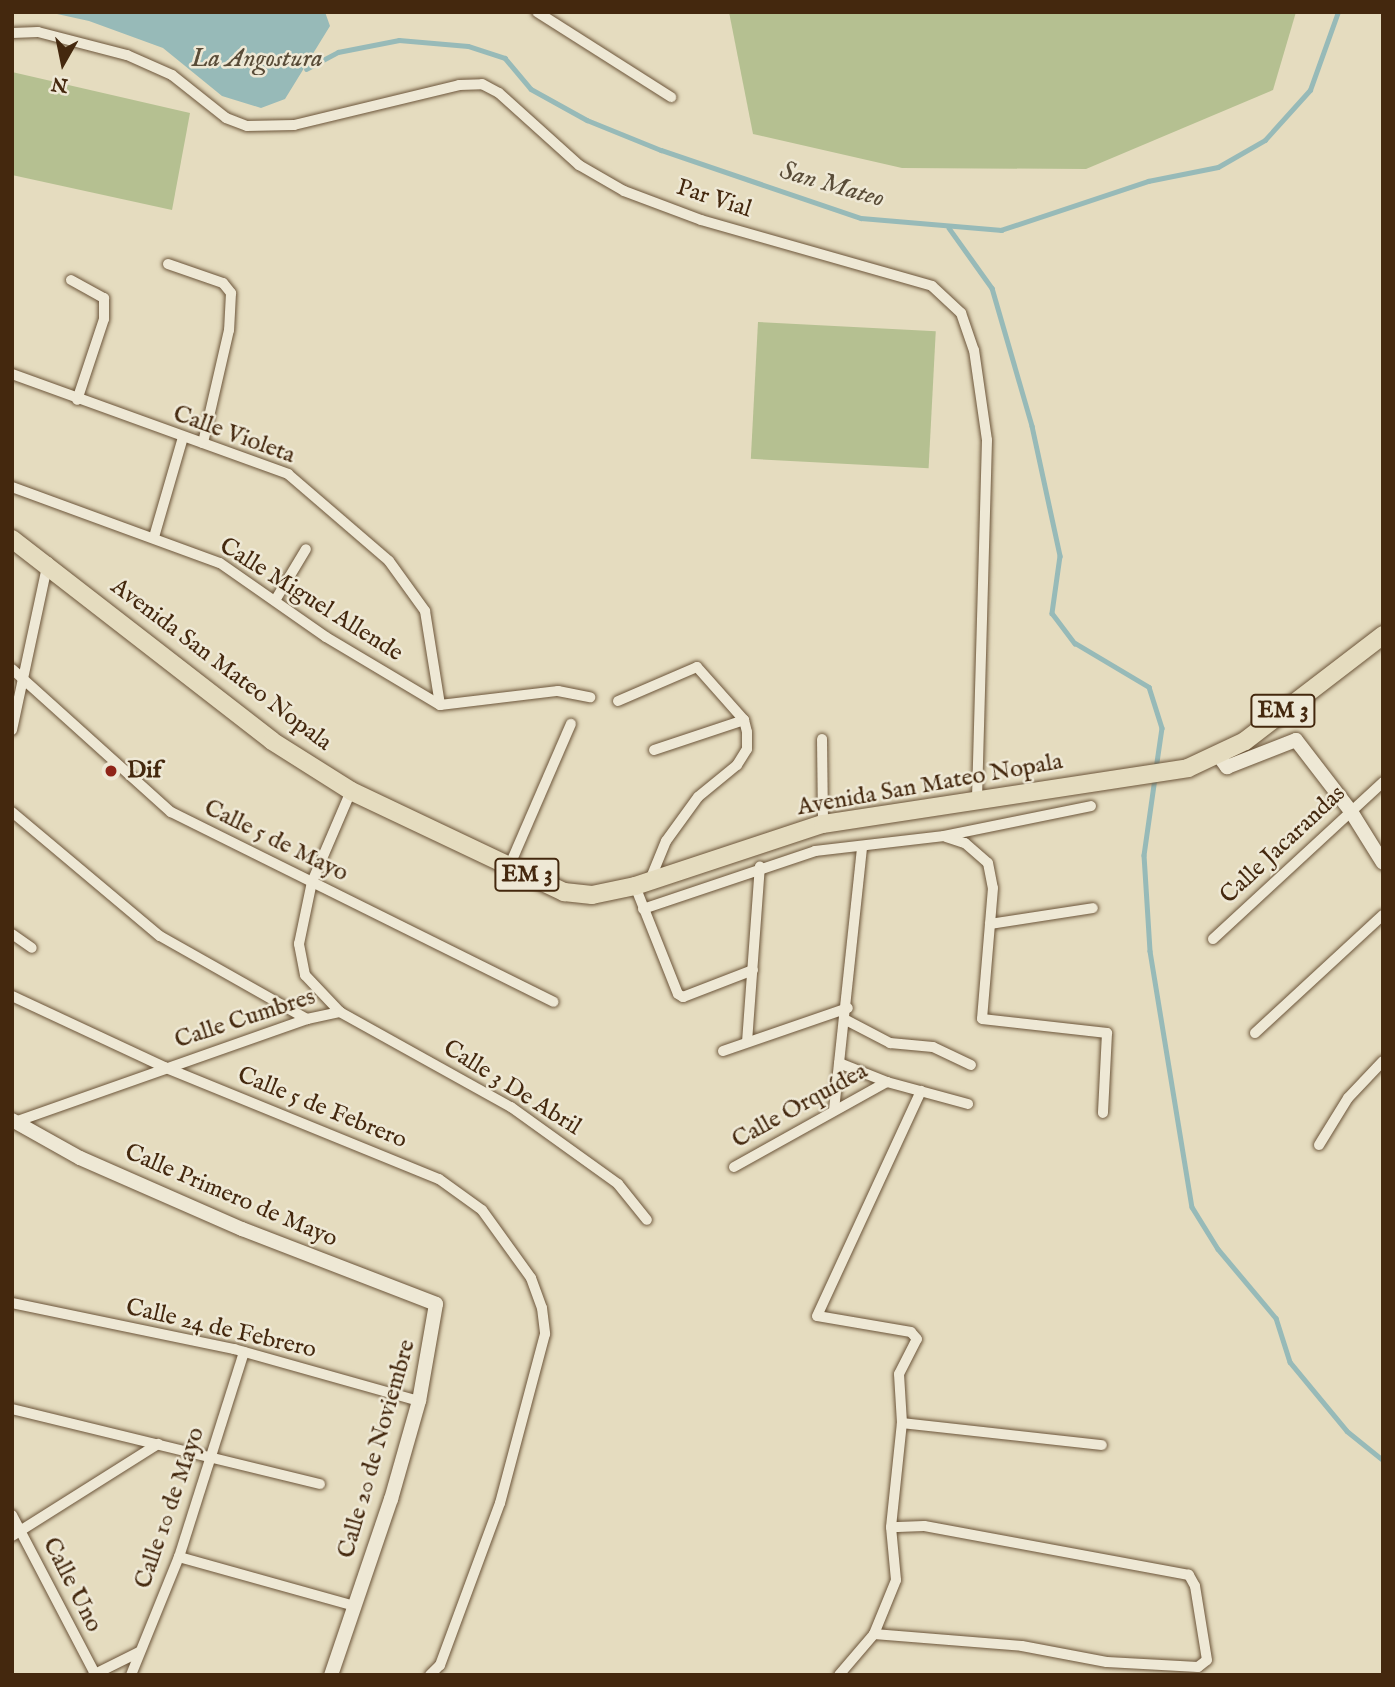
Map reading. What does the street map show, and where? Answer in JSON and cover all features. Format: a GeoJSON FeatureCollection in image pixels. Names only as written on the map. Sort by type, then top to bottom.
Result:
{"type":"FeatureCollection","features":[{"type":"Feature","properties":{"kind":"main road","name":"Avenida San Mateo Nopala"},"geometry":{"type":"LineString","coordinates":[[12,539],[48,562],[272,741],[351,791],[564,892],[592,895],[643,883],[823,824],[1173,770],[1219,756],[1383,635]]}},
{"type":"Feature","properties":{"kind":"street"},"geometry":{"type":"LineString","coordinates":[[537,12],[671,97]]}},
{"type":"Feature","properties":{"kind":"street","name":"Par Vial"},"geometry":{"type":"LineString","coordinates":[[12,33],[38,32],[127,55],[172,75],[226,118],[247,126],[294,125],[459,85],[482,84],[499,93],[579,165],[624,191],[701,219],[932,286],[961,313],[974,350],[987,440],[977,801]]}},
{"type":"Feature","properties":{"kind":"street"},"geometry":{"type":"LineString","coordinates":[[169,264],[223,283],[231,293],[229,330],[203,443]]}},
{"type":"Feature","properties":{"kind":"street"},"geometry":{"type":"LineString","coordinates":[[71,280],[104,298],[104,319],[76,400]]}},
{"type":"Feature","properties":{"kind":"street","name":"Calle Violeta"},"geometry":{"type":"LineString","coordinates":[[12,374],[76,400],[288,474],[389,561],[425,611],[440,705]]}},
{"type":"Feature","properties":{"kind":"street"},"geometry":{"type":"LineString","coordinates":[[154,537],[183,438]]}},
{"type":"Feature","properties":{"kind":"street","name":"Calle Miguel Allende"},"geometry":{"type":"LineString","coordinates":[[12,487],[219,563],[276,599],[326,637],[440,705]]}},
{"type":"Feature","properties":{"kind":"street"},"geometry":{"type":"LineString","coordinates":[[276,599],[306,549]]}},
{"type":"Feature","properties":{"kind":"street"},"geometry":{"type":"LineString","coordinates":[[12,730],[17,673],[48,562]]}},
{"type":"Feature","properties":{"kind":"street"},"geometry":{"type":"LineString","coordinates":[[618,701],[696,667],[744,719],[747,749],[737,765],[698,797],[666,841],[643,883],[643,909],[683,997],[753,970]]}},
{"type":"Feature","properties":{"kind":"street","name":"Calle 5 de Mayo"},"geometry":{"type":"LineString","coordinates":[[17,673],[171,812],[553,1002]]}},
{"type":"Feature","properties":{"kind":"street"},"geometry":{"type":"LineString","coordinates":[[440,705],[558,691],[590,696]]}},
{"type":"Feature","properties":{"kind":"street"},"geometry":{"type":"LineString","coordinates":[[654,750],[744,719]]}},
{"type":"Feature","properties":{"kind":"street"},"geometry":{"type":"LineString","coordinates":[[509,867],[570,724]]}},
{"type":"Feature","properties":{"kind":"street"},"geometry":{"type":"LineString","coordinates":[[822,739],[823,824]]}},
{"type":"Feature","properties":{"kind":"street"},"geometry":{"type":"LineString","coordinates":[[1219,756],[1227,767],[1296,740],[1350,810],[1383,863]]}},
{"type":"Feature","properties":{"kind":"street","name":"Calle Jacarandas"},"geometry":{"type":"LineString","coordinates":[[1213,939],[1383,782]]}},
{"type":"Feature","properties":{"kind":"street","name":"Calle Cumbres"},"geometry":{"type":"LineString","coordinates":[[340,1012],[305,975],[300,960],[312,882],[351,791]]}},
{"type":"Feature","properties":{"kind":"street"},"geometry":{"type":"LineString","coordinates":[[643,909],[760,866],[815,851],[944,836],[1091,806]]}},
{"type":"Feature","properties":{"kind":"street"},"geometry":{"type":"LineString","coordinates":[[12,812],[167,942],[307,1019]]}},
{"type":"Feature","properties":{"kind":"street"},"geometry":{"type":"LineString","coordinates":[[944,836],[965,843],[988,863],[993,888],[982,1019],[1107,1033],[1102,1113]]}},
{"type":"Feature","properties":{"kind":"street"},"geometry":{"type":"LineString","coordinates":[[834,1110],[847,1014],[862,846]]}},
{"type":"Feature","properties":{"kind":"street"},"geometry":{"type":"LineString","coordinates":[[747,1042],[760,866]]}},
{"type":"Feature","properties":{"kind":"street"},"geometry":{"type":"LineString","coordinates":[[990,924],[1093,908]]}},
{"type":"Feature","properties":{"kind":"street"},"geometry":{"type":"LineString","coordinates":[[1255,1033],[1383,915]]}},
{"type":"Feature","properties":{"kind":"street"},"geometry":{"type":"LineString","coordinates":[[12,934],[32,948]]}},
{"type":"Feature","properties":{"kind":"street","name":"Calle 5 de Febrero"},"geometry":{"type":"LineString","coordinates":[[12,996],[164,1068],[439,1179],[482,1210],[510,1243],[531,1278],[542,1308],[545,1334],[500,1503],[440,1665],[430,1675]]}},
{"type":"Feature","properties":{"kind":"street","name":"Calle Cumbres"},"geometry":{"type":"LineString","coordinates":[[13,1121],[307,1019],[340,1012]]}},
{"type":"Feature","properties":{"kind":"street","name":"Calle 3 De Abril"},"geometry":{"type":"LineString","coordinates":[[340,1012],[511,1107],[618,1184],[647,1220]]}},
{"type":"Feature","properties":{"kind":"street"},"geometry":{"type":"LineString","coordinates":[[723,1051],[847,1014],[890,1043],[933,1047],[971,1065]]}},
{"type":"Feature","properties":{"kind":"street"},"geometry":{"type":"LineString","coordinates":[[1319,1144],[1348,1098],[1383,1061]]}},
{"type":"Feature","properties":{"kind":"street"},"geometry":{"type":"LineString","coordinates":[[839,1063],[887,1082]]}},
{"type":"Feature","properties":{"kind":"street","name":"Calle Orquídea"},"geometry":{"type":"LineString","coordinates":[[734,1167],[887,1082],[968,1104]]}},
{"type":"Feature","properties":{"kind":"street"},"geometry":{"type":"LineString","coordinates":[[839,1675],[874,1634],[896,1580],[891,1527],[902,1423],[899,1374],[917,1339],[911,1332],[817,1316],[921,1091]]}},
{"type":"Feature","properties":{"kind":"street","name":"Calle Primero de Mayo"},"geometry":{"type":"LineString","coordinates":[[13,1121],[80,1158],[242,1229],[436,1304]]}},
{"type":"Feature","properties":{"kind":"street","name":"Calle 24 de Febrero"},"geometry":{"type":"LineString","coordinates":[[12,1303],[244,1352],[419,1401]]}},
{"type":"Feature","properties":{"kind":"street","name":"Calle 20 de Noviembre"},"geometry":{"type":"LineString","coordinates":[[331,1675],[419,1401],[436,1304]]}},
{"type":"Feature","properties":{"kind":"street","name":"Calle 10 de Mayo"},"geometry":{"type":"LineString","coordinates":[[131,1675],[179,1557],[244,1352]]}},
{"type":"Feature","properties":{"kind":"street"},"geometry":{"type":"LineString","coordinates":[[12,1409],[320,1484]]}},
{"type":"Feature","properties":{"kind":"street"},"geometry":{"type":"LineString","coordinates":[[902,1423],[1102,1446]]}},
{"type":"Feature","properties":{"kind":"street"},"geometry":{"type":"LineString","coordinates":[[17,1533],[158,1444]]}},
{"type":"Feature","properties":{"kind":"street","name":"Calle Uno"},"geometry":{"type":"LineString","coordinates":[[12,1515],[17,1533],[94,1674]]}},
{"type":"Feature","properties":{"kind":"street"},"geometry":{"type":"LineString","coordinates":[[874,1634],[1022,1646],[1107,1662],[1198,1667],[1207,1660],[1195,1586],[1189,1575],[924,1526],[891,1527]]}},
{"type":"Feature","properties":{"kind":"street"},"geometry":{"type":"LineString","coordinates":[[179,1557],[354,1606]]}},
{"type":"Feature","properties":{"kind":"street"},"geometry":{"type":"LineString","coordinates":[[94,1674],[139,1652]]}},
{"type":"Feature","properties":{"kind":"street"},"geometry":{"type":"LineString","coordinates":[[1105,1675],[1107,1662]]}},
{"type":"Feature","properties":{"kind":"green space"},"geometry":{"type":"Polygon","coordinates":[[[729,12],[1296,12],[1273,90],[1086,169],[902,168],[753,134],[729,12]]]}},
{"type":"Feature","properties":{"kind":"green space"},"geometry":{"type":"Polygon","coordinates":[[[12,72],[190,113],[172,210],[12,175],[12,72]]]}},
{"type":"Feature","properties":{"kind":"green space"},"geometry":{"type":"Polygon","coordinates":[[[758,322],[936,331],[929,468],[751,459],[758,322]]]}},
{"type":"Feature","properties":{"kind":"water","name":"La Angostura"},"geometry":{"type":"Polygon","coordinates":[[[48,12],[325,12],[330,26],[285,99],[261,108],[222,96],[163,48],[89,21],[48,12]]]}},
{"type":"Feature","properties":{"kind":"waterway","name":"San Mateo"},"geometry":{"type":"LineString","coordinates":[[306,69],[338,52],[399,40],[468,46],[505,58],[531,89],[587,120],[661,150],[861,218],[1001,230],[1148,181],[1218,167],[1265,140],[1310,90],[1338,12]]}},
{"type":"Feature","properties":{"kind":"waterway"},"geometry":{"type":"LineString","coordinates":[[949,228],[992,288],[1032,426],[1060,556],[1052,613],[1075,643],[1149,687],[1162,728],[1156,769]]}},
{"type":"Feature","properties":{"kind":"waterway"},"geometry":{"type":"LineString","coordinates":[[1155,778],[1144,855],[1150,951],[1192,1207],[1218,1249],[1276,1318],[1290,1362],[1347,1431],[1383,1460]]}},
{"type":"Feature","properties":{"kind":"place","name":"Dif"},"geometry":{"type":"Point","coordinates":[111,771]}}]}
